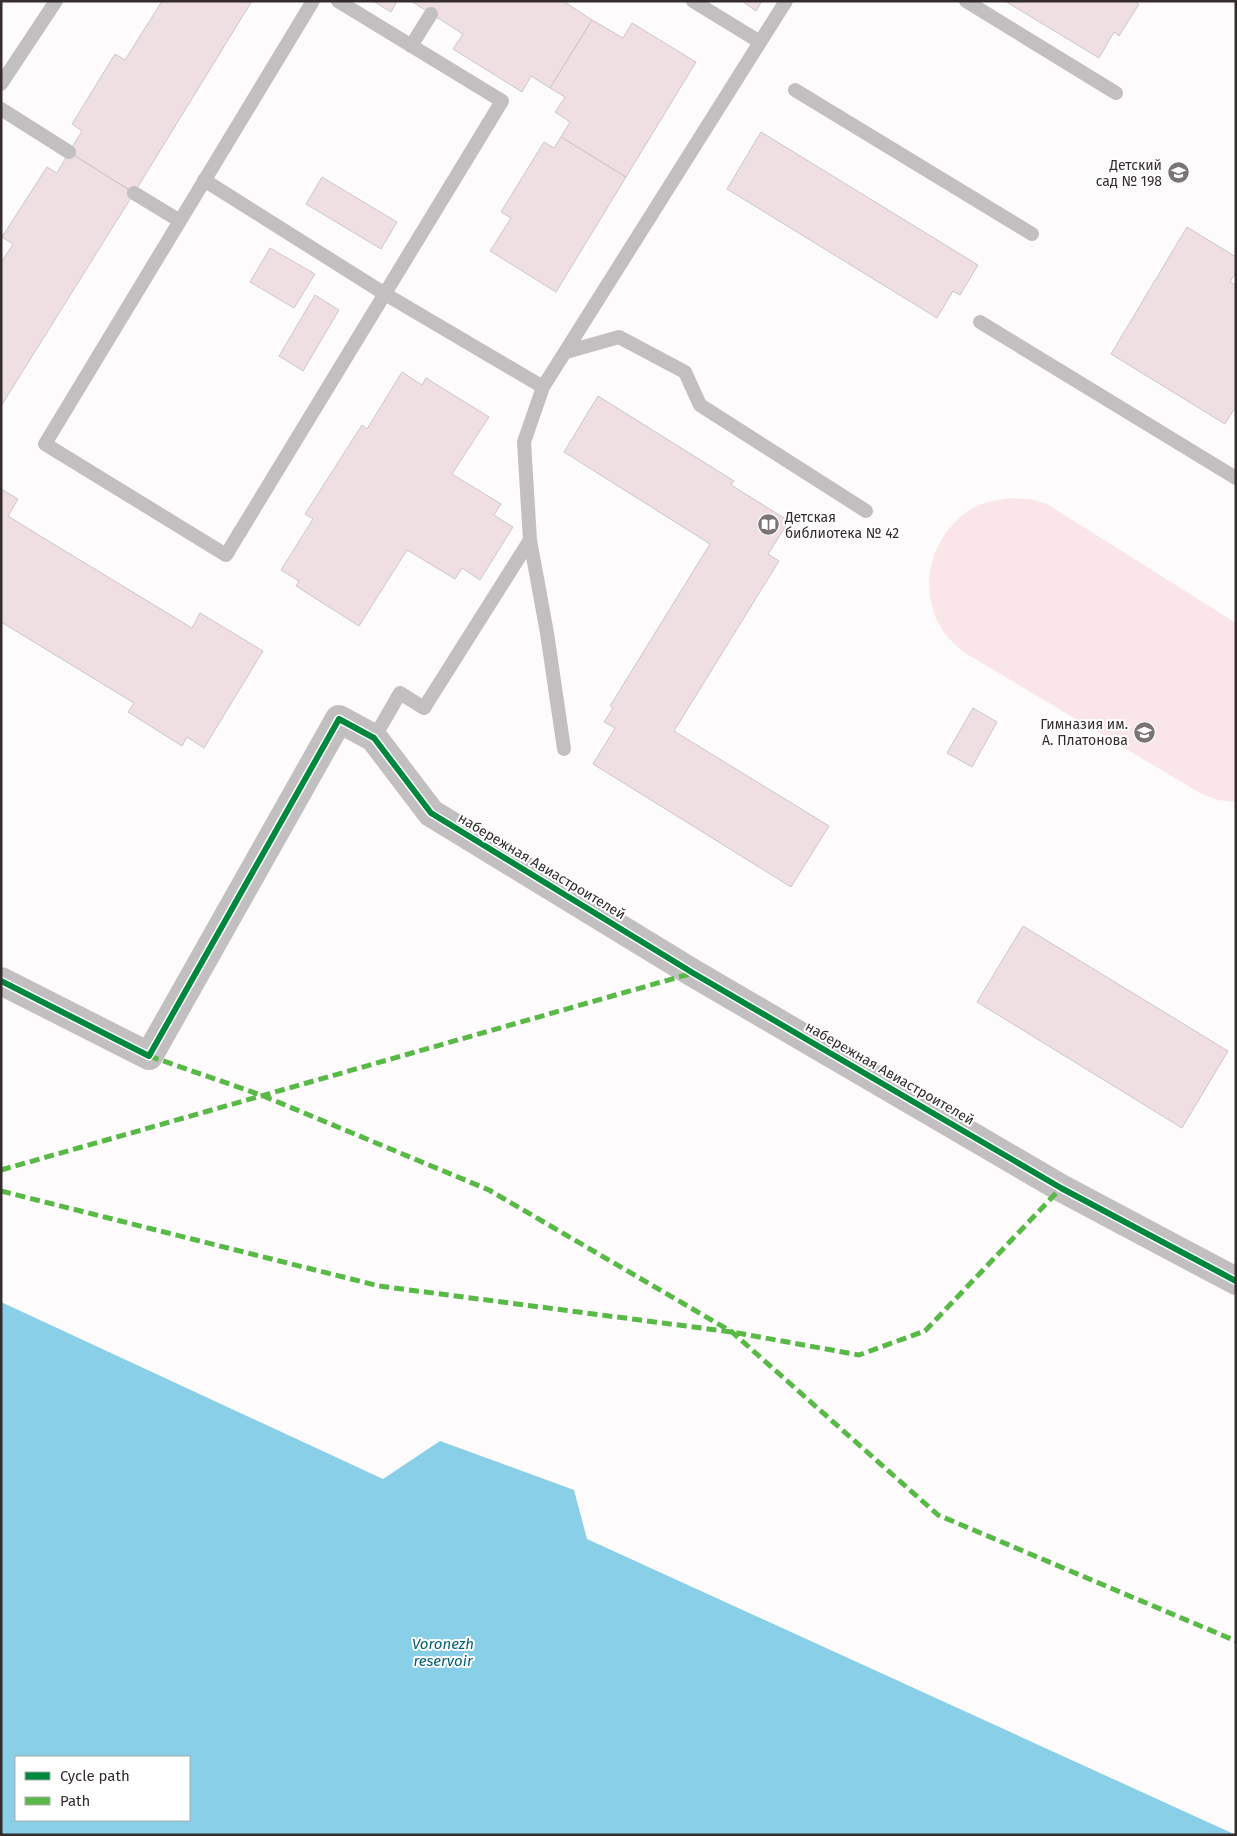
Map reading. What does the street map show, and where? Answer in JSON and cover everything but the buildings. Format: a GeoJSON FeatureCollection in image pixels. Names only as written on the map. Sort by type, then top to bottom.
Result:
{"type":"FeatureCollection","features":[{"type":"Feature","properties":{"kind":"street","name":"набережная Авиастроителей"},"geometry":{"type":"LineString","coordinates":[[1,981],[149,1056],[339,719],[374,738],[430,813],[693,973],[1061,1188],[1236,1281]]}},
{"type":"Feature","properties":{"kind":"lane"},"geometry":{"type":"LineString","coordinates":[[1,84],[56,1]]}},
{"type":"Feature","properties":{"kind":"lane"},"geometry":{"type":"LineString","coordinates":[[313,1],[45,444],[226,555],[502,101],[338,1]]}},
{"type":"Feature","properties":{"kind":"lane"},"geometry":{"type":"LineString","coordinates":[[693,1],[760,42]]}},
{"type":"Feature","properties":{"kind":"lane"},"geometry":{"type":"LineString","coordinates":[[564,749],[547,633],[530,540],[524,442],[543,387],[786,1]]}},
{"type":"Feature","properties":{"kind":"lane"},"geometry":{"type":"LineString","coordinates":[[966,1],[1116,93]]}},
{"type":"Feature","properties":{"kind":"lane"},"geometry":{"type":"LineString","coordinates":[[411,46],[431,14]]}},
{"type":"Feature","properties":{"kind":"lane"},"geometry":{"type":"LineString","coordinates":[[795,90],[1032,234]]}},
{"type":"Feature","properties":{"kind":"lane"},"geometry":{"type":"LineString","coordinates":[[1,109],[69,152]]}},
{"type":"Feature","properties":{"kind":"lane"},"geometry":{"type":"LineString","coordinates":[[204,180],[385,294],[543,387]]}},
{"type":"Feature","properties":{"kind":"lane"},"geometry":{"type":"LineString","coordinates":[[134,193],[180,221]]}},
{"type":"Feature","properties":{"kind":"lane"},"geometry":{"type":"LineString","coordinates":[[980,322],[1236,478]]}},
{"type":"Feature","properties":{"kind":"lane"},"geometry":{"type":"LineString","coordinates":[[566,352],[619,337],[685,372],[700,405],[866,511]]}},
{"type":"Feature","properties":{"kind":"lane"},"geometry":{"type":"LineString","coordinates":[[374,738],[400,694],[424,708],[530,540]]}},
{"type":"Feature","properties":{"kind":"shaded area","name":"Гимназия им. А. Платонова"},"geometry":{"type":"Polygon","coordinates":[[[1012,498],[1030,499],[1047,504],[1236,623],[1236,802],[1218,800],[1200,793],[965,653],[945,634],[935,615],[930,599],[931,566],[936,550],[955,522],[968,511],[983,503],[1012,498]]]}},
{"type":"Feature","properties":{"kind":"water","name":"Voronezh reservoir"},"geometry":{"type":"Polygon","coordinates":[[[1,1302],[383,1479],[440,1441],[574,1490],[587,1539],[1236,1835],[1,1835],[1,1302]]]}},
{"type":"Feature","properties":{"kind":"marked path"},"geometry":{"type":"LineString","coordinates":[[1,1170],[693,973]]}},
{"type":"Feature","properties":{"kind":"marked path"},"geometry":{"type":"LineString","coordinates":[[149,1056],[261,1095],[489,1190],[732,1332],[938,1515],[1236,1641]]}},
{"type":"Feature","properties":{"kind":"marked path"},"geometry":{"type":"LineString","coordinates":[[1,1191],[379,1286],[732,1332],[859,1355],[925,1331],[1061,1188]]}},
{"type":"Feature","properties":{"kind":"cycle path"},"geometry":{"type":"LineString","coordinates":[[1,981],[149,1056],[339,719],[374,738],[431,813],[693,973],[1061,1188],[1236,1281]]}},
{"type":"Feature","properties":{"kind":"place","name":"Детский сад № 198"},"geometry":{"type":"Point","coordinates":[1178,173]}},
{"type":"Feature","properties":{"kind":"place","name":"Детская библиотека № 42"},"geometry":{"type":"Point","coordinates":[769,525]}},
{"type":"Feature","properties":{"kind":"place","name":"Гимназия им. А. Платонова"},"geometry":{"type":"Point","coordinates":[1144,732]}}]}
